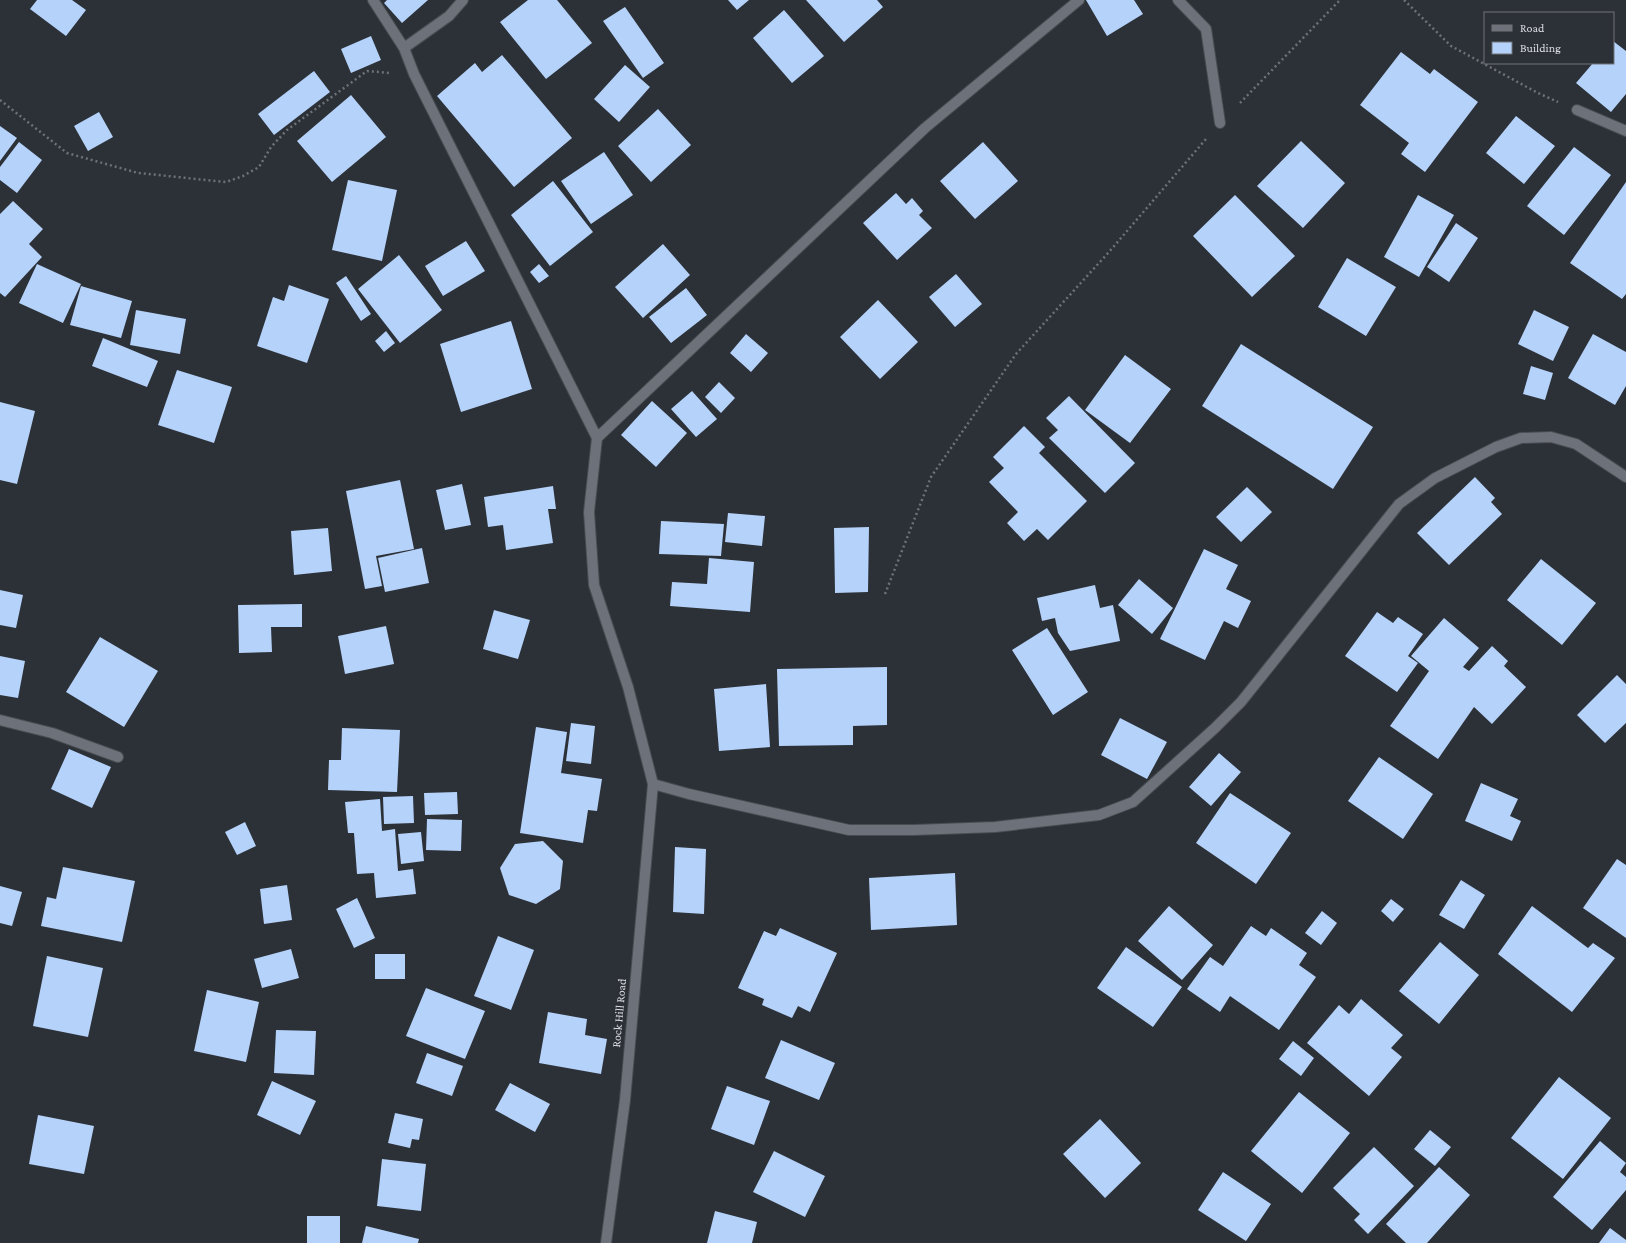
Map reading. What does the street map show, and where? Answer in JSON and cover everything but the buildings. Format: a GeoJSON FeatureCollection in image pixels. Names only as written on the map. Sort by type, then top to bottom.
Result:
{"type":"FeatureCollection","features":[{"type":"Feature","properties":{"kind":"street"},"geometry":{"type":"LineString","coordinates":[[373,0],[404,48],[414,74],[596,438],[926,128],[1079,0]]}},
{"type":"Feature","properties":{"kind":"street"},"geometry":{"type":"LineString","coordinates":[[404,48],[449,16],[463,0]]}},
{"type":"Feature","properties":{"kind":"street"},"geometry":{"type":"LineString","coordinates":[[1178,0],[1206,29],[1220,123]]}},
{"type":"Feature","properties":{"kind":"street"},"geometry":{"type":"LineString","coordinates":[[1577,110],[1626,131]]}},
{"type":"Feature","properties":{"kind":"street"},"geometry":{"type":"LineString","coordinates":[[652,784],[689,794],[849,830],[995,828],[1099,815],[1133,802],[1215,728],[1240,702],[1399,504],[1435,478],[1502,445],[1521,438],[1551,437],[1576,444],[1626,477]]}},
{"type":"Feature","properties":{"kind":"street","name":"Rock Hill Road"},"geometry":{"type":"LineString","coordinates":[[596,438],[589,512],[594,585],[628,686],[652,784],[625,1100],[606,1243]]}},
{"type":"Feature","properties":{"kind":"street"},"geometry":{"type":"LineString","coordinates":[[0,720],[52,733],[118,756]]}},
{"type":"Feature","properties":{"kind":"path"},"geometry":{"type":"LineString","coordinates":[[885,594],[931,477],[1016,354],[1109,252],[1220,123],[1340,0]]}},
{"type":"Feature","properties":{"kind":"path"},"geometry":{"type":"LineString","coordinates":[[1404,0],[1451,46],[1484,64]]}},
{"type":"Feature","properties":{"kind":"path"},"geometry":{"type":"LineString","coordinates":[[1484,64],[1538,93],[1577,110]]}},
{"type":"Feature","properties":{"kind":"path"},"geometry":{"type":"LineString","coordinates":[[0,100],[67,153],[138,173],[226,182],[243,176],[259,167],[271,147],[287,130],[368,71],[414,74]]}}]}
